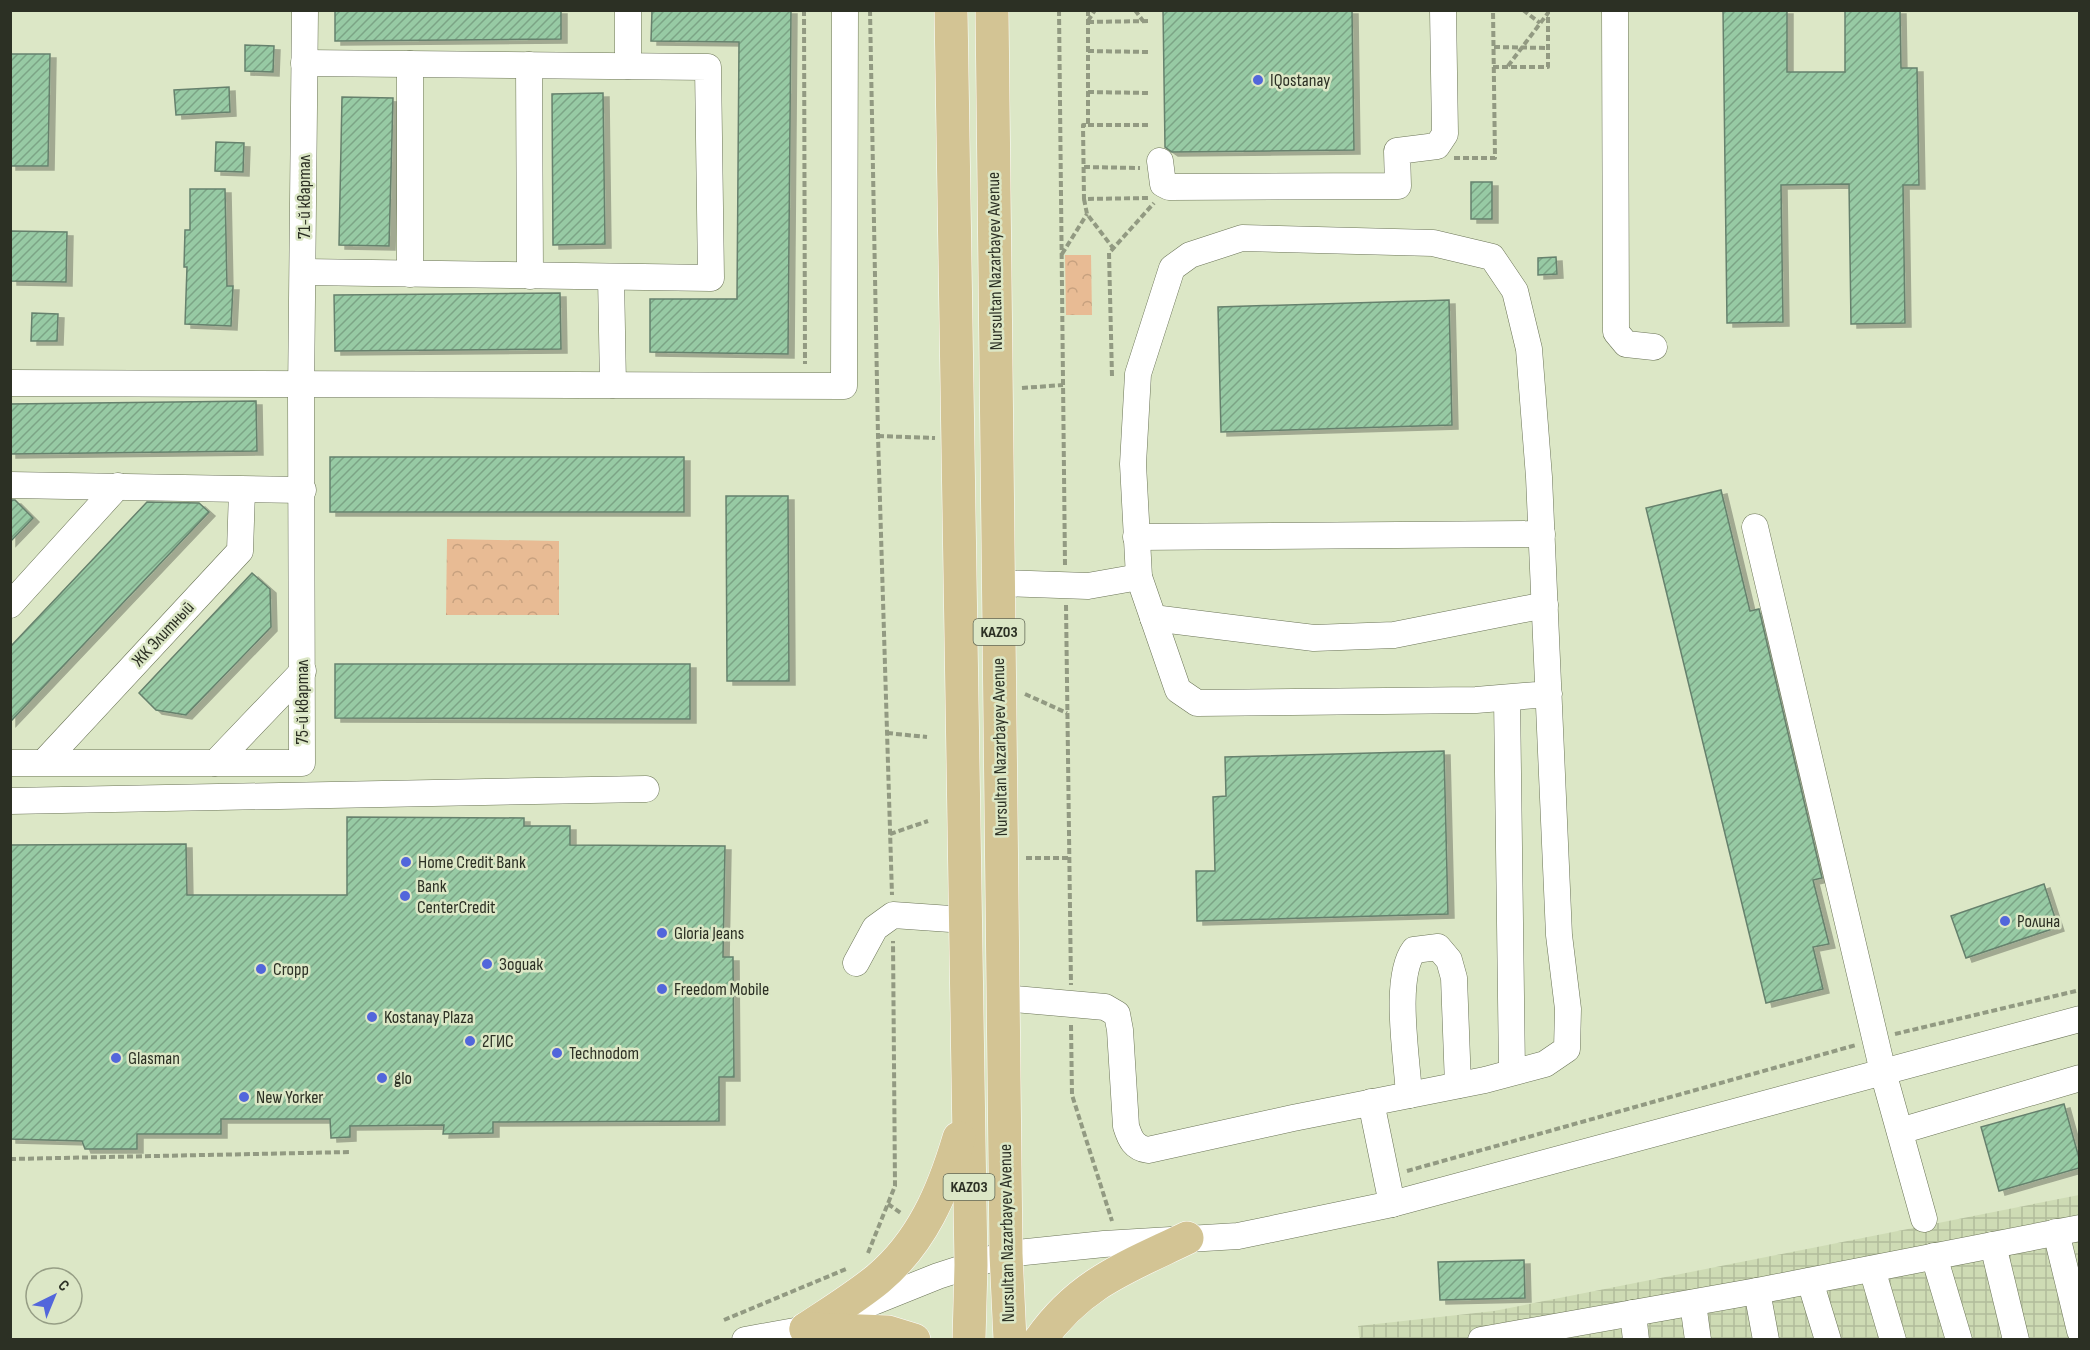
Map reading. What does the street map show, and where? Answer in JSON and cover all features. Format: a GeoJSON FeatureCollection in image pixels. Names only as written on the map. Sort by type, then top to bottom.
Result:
{"type":"FeatureCollection","features":[{"type":"Feature","properties":{"kind":"main road","name":"Nursultan Nazarbayev Avenue"},"geometry":{"type":"LineString","coordinates":[[951,10],[968,1109]]}},
{"type":"Feature","properties":{"kind":"main road","name":"Nursultan Nazarbayev Avenue"},"geometry":{"type":"LineString","coordinates":[[992,10],[1006,1254],[1010,1340]]}},
{"type":"Feature","properties":{"kind":"main road","name":"KАZ03"},"geometry":{"type":"LineString","coordinates":[[968,1109],[971,1265],[969,1340]]}},
{"type":"Feature","properties":{"kind":"main road"},"geometry":{"type":"LineString","coordinates":[[806,1329],[878,1279],[922,1229],[946,1181],[968,1109]]}},
{"type":"Feature","properties":{"kind":"main road"},"geometry":{"type":"LineString","coordinates":[[1040,1340],[1053,1320],[1090,1287],[1187,1238]]}},
{"type":"Feature","properties":{"kind":"main road"},"geometry":{"type":"LineString","coordinates":[[806,1329],[888,1332],[914,1340]]}},
{"type":"Feature","properties":{"kind":"street","name":"71-й квартал"},"geometry":{"type":"LineString","coordinates":[[303,384],[305,10]]}},
{"type":"Feature","properties":{"kind":"street"},"geometry":{"type":"LineString","coordinates":[[628,10],[628,66]]}},
{"type":"Feature","properties":{"kind":"street"},"geometry":{"type":"LineString","coordinates":[[10,383],[844,386],[845,10]]}},
{"type":"Feature","properties":{"kind":"street"},"geometry":{"type":"LineString","coordinates":[[1155,165],[1164,184],[1169,187],[1398,186],[1397,151],[1437,146],[1445,134],[1443,10]]}},
{"type":"Feature","properties":{"kind":"street"},"geometry":{"type":"LineString","coordinates":[[1615,10],[1616,332],[1626,344],[1654,346]]}},
{"type":"Feature","properties":{"kind":"street"},"geometry":{"type":"LineString","coordinates":[[304,63],[708,67],[711,278],[304,272]]}},
{"type":"Feature","properties":{"kind":"street"},"geometry":{"type":"LineString","coordinates":[[410,64],[410,274]]}},
{"type":"Feature","properties":{"kind":"street"},"geometry":{"type":"LineString","coordinates":[[529,65],[530,276]]}},
{"type":"Feature","properties":{"kind":"street"},"geometry":{"type":"LineString","coordinates":[[1003,998],[1105,1007],[1117,1014],[1126,1126],[1131,1140],[1139,1149],[1148,1150],[1208,1139],[1512,1072],[1545,1064],[1567,1049],[1568,1009],[1559,935],[1549,694],[1542,534],[1530,349],[1515,291],[1492,257],[1433,243],[1242,238],[1190,255],[1172,268],[1138,374],[1133,464],[1139,577],[1178,690],[1197,703],[1507,698],[1549,694]]}},
{"type":"Feature","properties":{"kind":"street"},"geometry":{"type":"LineString","coordinates":[[611,277],[613,385]]}},
{"type":"Feature","properties":{"kind":"street","name":"75-й квартал"},"geometry":{"type":"LineString","coordinates":[[10,763],[302,763],[303,384]]}},
{"type":"Feature","properties":{"kind":"street"},"geometry":{"type":"LineString","coordinates":[[10,485],[242,491],[303,490]]}},
{"type":"Feature","properties":{"kind":"street"},"geometry":{"type":"LineString","coordinates":[[10,605],[118,486]]}},
{"type":"Feature","properties":{"kind":"street","name":"ЖК Элитный"},"geometry":{"type":"LineString","coordinates":[[44,762],[240,551],[242,491]]}},
{"type":"Feature","properties":{"kind":"street"},"geometry":{"type":"LineString","coordinates":[[1755,527],[1883,1072],[1924,1219]]}},
{"type":"Feature","properties":{"kind":"street"},"geometry":{"type":"LineString","coordinates":[[1137,537],[1542,534]]}},
{"type":"Feature","properties":{"kind":"street"},"geometry":{"type":"LineString","coordinates":[[998,583],[1088,586],[1139,577]]}},
{"type":"Feature","properties":{"kind":"street"},"geometry":{"type":"LineString","coordinates":[[1153,618],[1314,638],[1394,635],[1545,605]]}},
{"type":"Feature","properties":{"kind":"street"},"geometry":{"type":"LineString","coordinates":[[215,763],[303,671]]}},
{"type":"Feature","properties":{"kind":"street"},"geometry":{"type":"LineString","coordinates":[[1507,698],[1512,1072]]}},
{"type":"Feature","properties":{"kind":"street"},"geometry":{"type":"LineString","coordinates":[[10,801],[646,789]]}},
{"type":"Feature","properties":{"kind":"street"},"geometry":{"type":"LineString","coordinates":[[856,963],[876,928],[893,915],[965,920]]}},
{"type":"Feature","properties":{"kind":"street"},"geometry":{"type":"LineString","coordinates":[[1409,1095],[1402,985],[1407,960],[1414,950],[1438,948],[1449,960],[1454,978],[1458,1085]]}},
{"type":"Feature","properties":{"kind":"street"},"geometry":{"type":"LineString","coordinates":[[745,1340],[806,1329],[971,1265],[1006,1254],[1187,1238],[1238,1236],[1392,1204],[2079,1020]]}},
{"type":"Feature","properties":{"kind":"street"},"geometry":{"type":"LineString","coordinates":[[1900,1131],[2079,1078]]}},
{"type":"Feature","properties":{"kind":"street"},"geometry":{"type":"LineString","coordinates":[[1371,1102],[1392,1204]]}},
{"type":"Feature","properties":{"kind":"street"},"geometry":{"type":"LineString","coordinates":[[1481,1340],[1571,1332],[1633,1313],[1757,1292],[2068,1230],[2079,1331]]}},
{"type":"Feature","properties":{"kind":"street"},"geometry":{"type":"LineString","coordinates":[[1994,1245],[2016,1340]]}},
{"type":"Feature","properties":{"kind":"street"},"geometry":{"type":"LineString","coordinates":[[1934,1256],[1959,1340]]}},
{"type":"Feature","properties":{"kind":"street"},"geometry":{"type":"LineString","coordinates":[[1872,1269],[1893,1340]]}},
{"type":"Feature","properties":{"kind":"street"},"geometry":{"type":"LineString","coordinates":[[1810,1281],[1828,1340]]}},
{"type":"Feature","properties":{"kind":"street"},"geometry":{"type":"LineString","coordinates":[[1757,1292],[1766,1340]]}},
{"type":"Feature","properties":{"kind":"street"},"geometry":{"type":"LineString","coordinates":[[1693,1303],[1698,1340]]}},
{"type":"Feature","properties":{"kind":"street"},"geometry":{"type":"LineString","coordinates":[[1633,1313],[1636,1340]]}},
{"type":"Feature","properties":{"kind":"path"},"geometry":{"type":"LineString","coordinates":[[864,1259],[895,1186],[893,915],[878,436],[870,10]]}},
{"type":"Feature","properties":{"kind":"path"},"geometry":{"type":"LineString","coordinates":[[1059,10],[1072,1095],[1112,1221]]}},
{"type":"Feature","properties":{"kind":"path"},"geometry":{"type":"LineString","coordinates":[[1088,10],[1086,125],[1151,125]]}},
{"type":"Feature","properties":{"kind":"path"},"geometry":{"type":"LineString","coordinates":[[1088,22],[1095,10]]}},
{"type":"Feature","properties":{"kind":"path"},"geometry":{"type":"LineString","coordinates":[[1135,10],[1143,21]]}},
{"type":"Feature","properties":{"kind":"path"},"geometry":{"type":"LineString","coordinates":[[1493,10],[1494,67],[1548,67],[1548,12]]}},
{"type":"Feature","properties":{"kind":"path"},"geometry":{"type":"LineString","coordinates":[[1523,10],[1540,23]]}},
{"type":"Feature","properties":{"kind":"path"},"geometry":{"type":"LineString","coordinates":[[1507,67],[1548,12]]}},
{"type":"Feature","properties":{"kind":"path"},"geometry":{"type":"LineString","coordinates":[[1088,22],[1150,21]]}},
{"type":"Feature","properties":{"kind":"path"},"geometry":{"type":"LineString","coordinates":[[1494,47],[1548,48]]}},
{"type":"Feature","properties":{"kind":"path"},"geometry":{"type":"LineString","coordinates":[[1088,51],[1148,52]]}},
{"type":"Feature","properties":{"kind":"path"},"geometry":{"type":"LineString","coordinates":[[1088,92],[1148,93]]}},
{"type":"Feature","properties":{"kind":"path"},"geometry":{"type":"LineString","coordinates":[[1084,167],[1155,165]]}},
{"type":"Feature","properties":{"kind":"path"},"geometry":{"type":"LineString","coordinates":[[1112,376],[1109,253],[1159,198]]}},
{"type":"Feature","properties":{"kind":"path"},"geometry":{"type":"LineString","coordinates":[[1084,199],[1087,214],[1113,248]]}},
{"type":"Feature","properties":{"kind":"path"},"geometry":{"type":"LineString","coordinates":[[1062,254],[1087,214]]}},
{"type":"Feature","properties":{"kind":"path"},"geometry":{"type":"LineString","coordinates":[[1014,389],[1063,385]]}},
{"type":"Feature","properties":{"kind":"path"},"geometry":{"type":"LineString","coordinates":[[878,436],[935,438],[935,427]]}},
{"type":"Feature","properties":{"kind":"path"},"geometry":{"type":"LineString","coordinates":[[1000,683],[1067,713]]}},
{"type":"Feature","properties":{"kind":"path"},"geometry":{"type":"LineString","coordinates":[[887,733],[927,737]]}},
{"type":"Feature","properties":{"kind":"path"},"geometry":{"type":"LineString","coordinates":[[890,834],[928,820]]}},
{"type":"Feature","properties":{"kind":"path"},"geometry":{"type":"LineString","coordinates":[[1002,858],[1069,858]]}},
{"type":"Feature","properties":{"kind":"path"},"geometry":{"type":"LineString","coordinates":[[1386,1177],[1875,1039],[2079,990]]}},
{"type":"Feature","properties":{"kind":"path"},"geometry":{"type":"LineString","coordinates":[[10,1159],[351,1152]]}},
{"type":"Feature","properties":{"kind":"path"},"geometry":{"type":"LineString","coordinates":[[724,1320],[857,1264]]}},
{"type":"Feature","properties":{"kind":"shaded area"},"geometry":{"type":"Polygon","coordinates":[[[2079,1195],[2079,1339],[1360,1340],[1358,1326],[1494,1311],[2079,1195]]]}},
{"type":"Feature","properties":{"kind":"green space"},"geometry":{"type":"Polygon","coordinates":[[[1065,255],[1091,255],[1092,315],[1066,315],[1065,255]]]}},
{"type":"Feature","properties":{"kind":"green space"},"geometry":{"type":"Polygon","coordinates":[[[447,539],[559,541],[559,615],[446,615],[447,539]]]}},
{"type":"Feature","properties":{"kind":"building"},"geometry":{"type":"Polygon","coordinates":[[[335,10],[561,10],[561,39],[335,41],[335,10]]]}},
{"type":"Feature","properties":{"kind":"building"},"geometry":{"type":"Polygon","coordinates":[[[652,10],[791,10],[788,354],[650,352],[650,299],[737,299],[739,42],[651,41],[652,10]]]}},
{"type":"Feature","properties":{"kind":"building","name":"IQostanay"},"geometry":{"type":"Polygon","coordinates":[[[1163,10],[1352,10],[1354,150],[1172,152],[1165,147],[1163,10]]]}},
{"type":"Feature","properties":{"kind":"building"},"geometry":{"type":"Polygon","coordinates":[[[1723,10],[1787,10],[1787,72],[1845,72],[1845,10],[1900,10],[1901,68],[1917,68],[1919,185],[1903,185],[1905,323],[1851,324],[1849,184],[1781,185],[1783,322],[1727,323],[1723,10]]]}},
{"type":"Feature","properties":{"kind":"building"},"geometry":{"type":"Polygon","coordinates":[[[245,45],[274,46],[273,72],[245,71],[245,45]]]}},
{"type":"Feature","properties":{"kind":"building"},"geometry":{"type":"Polygon","coordinates":[[[10,54],[50,54],[48,166],[10,166],[10,54]]]}},
{"type":"Feature","properties":{"kind":"building"},"geometry":{"type":"Polygon","coordinates":[[[229,87],[230,112],[176,115],[174,90],[229,87]]]}},
{"type":"Feature","properties":{"kind":"building"},"geometry":{"type":"Polygon","coordinates":[[[603,93],[605,244],[553,245],[552,94],[603,93]]]}},
{"type":"Feature","properties":{"kind":"building"},"geometry":{"type":"Polygon","coordinates":[[[342,97],[393,98],[389,246],[339,245],[342,97]]]}},
{"type":"Feature","properties":{"kind":"building"},"geometry":{"type":"Polygon","coordinates":[[[216,142],[244,143],[243,172],[215,171],[216,142]]]}},
{"type":"Feature","properties":{"kind":"building"},"geometry":{"type":"Polygon","coordinates":[[[1471,182],[1492,182],[1492,219],[1471,219],[1471,182]]]}},
{"type":"Feature","properties":{"kind":"building"},"geometry":{"type":"Polygon","coordinates":[[[190,189],[225,189],[227,286],[233,286],[231,326],[185,324],[187,267],[184,267],[185,230],[190,230],[190,189]]]}},
{"type":"Feature","properties":{"kind":"building"},"geometry":{"type":"Polygon","coordinates":[[[11,231],[67,232],[66,282],[11,281],[11,231]]]}},
{"type":"Feature","properties":{"kind":"building"},"geometry":{"type":"Polygon","coordinates":[[[1556,257],[1557,274],[1538,275],[1538,258],[1556,257]]]}},
{"type":"Feature","properties":{"kind":"building"},"geometry":{"type":"Polygon","coordinates":[[[560,293],[561,349],[335,351],[334,295],[560,293]]]}},
{"type":"Feature","properties":{"kind":"building"},"geometry":{"type":"Polygon","coordinates":[[[1449,300],[1452,425],[1221,432],[1218,307],[1449,300]]]}},
{"type":"Feature","properties":{"kind":"building"},"geometry":{"type":"Polygon","coordinates":[[[32,313],[58,314],[57,341],[31,341],[32,313]]]}},
{"type":"Feature","properties":{"kind":"building"},"geometry":{"type":"Polygon","coordinates":[[[256,401],[257,451],[10,454],[10,404],[256,401]]]}},
{"type":"Feature","properties":{"kind":"building"},"geometry":{"type":"Polygon","coordinates":[[[330,457],[684,457],[684,512],[330,512],[330,457]]]}},
{"type":"Feature","properties":{"kind":"building"},"geometry":{"type":"Polygon","coordinates":[[[1721,490],[1750,611],[1759,609],[1822,878],[1813,880],[1829,944],[1813,947],[1823,989],[1766,1003],[1646,508],[1721,490]]]}},
{"type":"Feature","properties":{"kind":"building"},"geometry":{"type":"Polygon","coordinates":[[[726,496],[788,496],[789,681],[727,681],[726,496]]]}},
{"type":"Feature","properties":{"kind":"building"},"geometry":{"type":"Polygon","coordinates":[[[10,500],[15,500],[33,518],[10,542],[10,500]]]}},
{"type":"Feature","properties":{"kind":"building"},"geometry":{"type":"Polygon","coordinates":[[[147,502],[199,503],[209,512],[10,722],[10,647],[147,502]]]}},
{"type":"Feature","properties":{"kind":"building"},"geometry":{"type":"Polygon","coordinates":[[[252,573],[270,589],[271,627],[186,715],[156,710],[139,693],[252,573]]]}},
{"type":"Feature","properties":{"kind":"building"},"geometry":{"type":"Polygon","coordinates":[[[335,664],[690,664],[690,719],[335,718],[335,664]]]}},
{"type":"Feature","properties":{"kind":"building"},"geometry":{"type":"Polygon","coordinates":[[[1444,751],[1448,914],[1197,921],[1196,871],[1215,871],[1213,797],[1226,796],[1225,757],[1444,751]]]}},
{"type":"Feature","properties":{"kind":"building","name":"Kostanay Plaza"},"geometry":{"type":"Polygon","coordinates":[[[347,817],[524,818],[524,826],[570,826],[570,845],[725,846],[723,957],[733,957],[734,1077],[719,1077],[719,1121],[493,1122],[493,1133],[443,1134],[444,1125],[350,1126],[350,1137],[331,1138],[330,1119],[221,1119],[221,1134],[137,1134],[137,1149],[85,1149],[82,1141],[10,1139],[10,845],[186,844],[187,895],[347,895],[347,817]]]}},
{"type":"Feature","properties":{"kind":"building","name":"Ролина"},"geometry":{"type":"Polygon","coordinates":[[[2044,884],[2058,927],[1966,958],[1951,916],[2044,884]]]}},
{"type":"Feature","properties":{"kind":"building"},"geometry":{"type":"Polygon","coordinates":[[[2064,1104],[2079,1158],[2079,1168],[1999,1191],[1981,1127],[2064,1104]]]}},
{"type":"Feature","properties":{"kind":"building"},"geometry":{"type":"Polygon","coordinates":[[[1524,1260],[1525,1298],[1440,1300],[1438,1262],[1524,1260]]]}},
{"type":"Feature","properties":{"kind":"place","name":"IQostanay"},"geometry":{"type":"Point","coordinates":[1258,80]}},
{"type":"Feature","properties":{"kind":"place","name":"Home Credit Bank"},"geometry":{"type":"Point","coordinates":[406,862]}},
{"type":"Feature","properties":{"kind":"place","name":"Bank CenterCredit"},"geometry":{"type":"Point","coordinates":[405,896]}},
{"type":"Feature","properties":{"kind":"place","name":"Ролина"},"geometry":{"type":"Point","coordinates":[2005,921]}},
{"type":"Feature","properties":{"kind":"place","name":"Gloria Jeans"},"geometry":{"type":"Point","coordinates":[662,933]}},
{"type":"Feature","properties":{"kind":"place","name":"Зодиак"},"geometry":{"type":"Point","coordinates":[487,964]}},
{"type":"Feature","properties":{"kind":"place","name":"Cropp"},"geometry":{"type":"Point","coordinates":[261,969]}},
{"type":"Feature","properties":{"kind":"place","name":"Freedom Mobile"},"geometry":{"type":"Point","coordinates":[662,989]}},
{"type":"Feature","properties":{"kind":"place","name":"Kostanay Plaza"},"geometry":{"type":"Point","coordinates":[372,1017]}},
{"type":"Feature","properties":{"kind":"place","name":"2ГИС"},"geometry":{"type":"Point","coordinates":[470,1041]}},
{"type":"Feature","properties":{"kind":"place","name":"Technodom"},"geometry":{"type":"Point","coordinates":[557,1053]}},
{"type":"Feature","properties":{"kind":"place","name":"Glasman"},"geometry":{"type":"Point","coordinates":[116,1058]}},
{"type":"Feature","properties":{"kind":"place","name":"glo"},"geometry":{"type":"Point","coordinates":[382,1078]}},
{"type":"Feature","properties":{"kind":"place","name":"New Yorker"},"geometry":{"type":"Point","coordinates":[244,1097]}}]}
